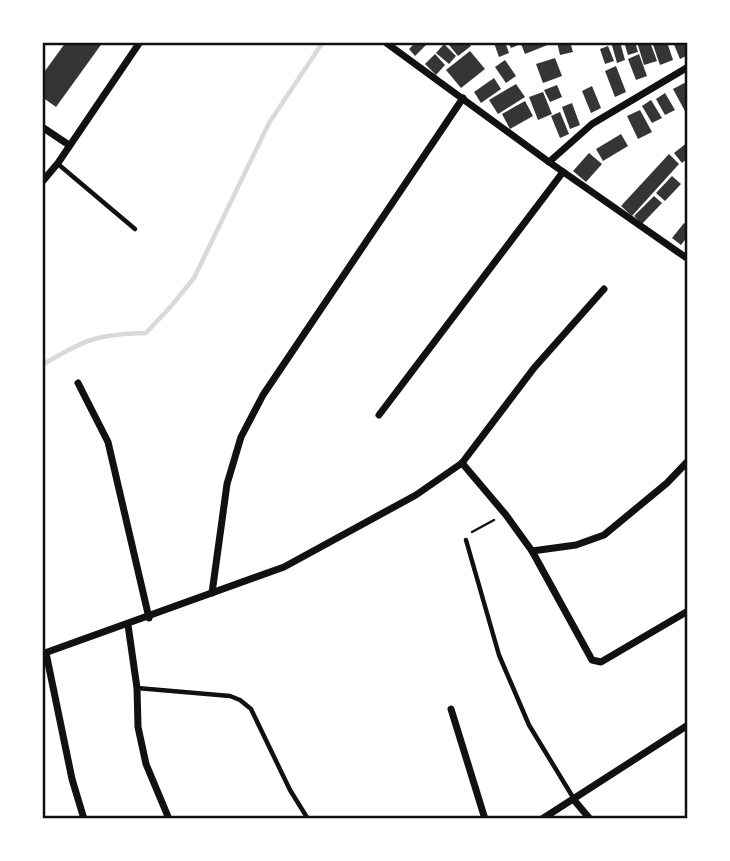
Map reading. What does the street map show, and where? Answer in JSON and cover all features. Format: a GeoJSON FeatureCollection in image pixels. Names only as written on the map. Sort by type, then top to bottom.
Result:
{"type":"FeatureCollection","features":[{"type":"Feature","properties":{"kind":"street"},"geometry":{"type":"LineString","coordinates":[[42,182],[58,163],[140,42]]}},
{"type":"Feature","properties":{"kind":"street"},"geometry":{"type":"LineString","coordinates":[[384,42],[688,259]]}},
{"type":"Feature","properties":{"kind":"street"},"geometry":{"type":"LineString","coordinates":[[549,162],[592,124],[688,68]]}},
{"type":"Feature","properties":{"kind":"street"},"geometry":{"type":"LineString","coordinates":[[212,593],[227,484],[242,438],[263,395],[463,98]]}},
{"type":"Feature","properties":{"kind":"street"},"geometry":{"type":"LineString","coordinates":[[42,127],[69,145]]}},
{"type":"Feature","properties":{"kind":"street"},"geometry":{"type":"LineString","coordinates":[[379,415],[563,172]]}},
{"type":"Feature","properties":{"kind":"street"},"geometry":{"type":"LineString","coordinates":[[84,819],[72,779],[44,654],[284,567],[416,495],[462,463],[534,368],[604,289]]}},
{"type":"Feature","properties":{"kind":"street"},"geometry":{"type":"LineString","coordinates":[[79,383],[108,442],[149,618]]}},
{"type":"Feature","properties":{"kind":"street"},"geometry":{"type":"LineString","coordinates":[[532,551],[576,545],[604,536],[667,483],[688,461]]}},
{"type":"Feature","properties":{"kind":"street"},"geometry":{"type":"LineString","coordinates":[[462,463],[532,551],[593,660],[601,662],[688,611]]}},
{"type":"Feature","properties":{"kind":"street"},"geometry":{"type":"LineString","coordinates":[[128,625],[137,688],[138,727],[146,764],[169,819]]}},
{"type":"Feature","properties":{"kind":"street"},"geometry":{"type":"LineString","coordinates":[[451,709],[485,819]]}},
{"type":"Feature","properties":{"kind":"street"},"geometry":{"type":"LineString","coordinates":[[542,819],[688,725]]}},
{"type":"Feature","properties":{"kind":"street"},"geometry":{"type":"LineString","coordinates":[[574,800],[590,819]]}},
{"type":"Feature","properties":{"kind":"lane"},"geometry":{"type":"LineString","coordinates":[[58,163],[135,229]]}},
{"type":"Feature","properties":{"kind":"lane"},"geometry":{"type":"LineString","coordinates":[[466,540],[499,655],[529,725],[574,800]]}},
{"type":"Feature","properties":{"kind":"lane"},"geometry":{"type":"LineString","coordinates":[[137,688],[230,696],[240,700],[251,709],[290,790],[308,819]]}},
{"type":"Feature","properties":{"kind":"path"},"geometry":{"type":"LineString","coordinates":[[466,540],[473,530],[506,515]]}},
{"type":"Feature","properties":{"kind":"building"},"geometry":{"type":"Polygon","coordinates":[[[66,42],[103,42],[56,107],[42,97],[42,75],[66,42]]]}},
{"type":"Feature","properties":{"kind":"building"},"geometry":{"type":"Polygon","coordinates":[[[416,42],[428,43],[415,56],[409,49],[416,42]]]}},
{"type":"Feature","properties":{"kind":"building"},"geometry":{"type":"Polygon","coordinates":[[[453,42],[468,42],[471,46],[458,56],[449,45],[453,42]]]}},
{"type":"Feature","properties":{"kind":"building"},"geometry":{"type":"Polygon","coordinates":[[[505,42],[509,53],[499,57],[494,43],[505,42]]]}},
{"type":"Feature","properties":{"kind":"building"},"geometry":{"type":"Polygon","coordinates":[[[508,42],[555,42],[525,54],[521,44],[511,48],[508,42]]]}},
{"type":"Feature","properties":{"kind":"building"},"geometry":{"type":"Polygon","coordinates":[[[557,42],[570,42],[573,52],[560,55],[557,42]]]}},
{"type":"Feature","properties":{"kind":"building"},"geometry":{"type":"Polygon","coordinates":[[[611,42],[620,42],[625,60],[617,63],[611,42]]]}},
{"type":"Feature","properties":{"kind":"building"},"geometry":{"type":"Polygon","coordinates":[[[624,42],[635,42],[638,52],[628,55],[624,42]]]}},
{"type":"Feature","properties":{"kind":"building"},"geometry":{"type":"Polygon","coordinates":[[[637,42],[650,42],[657,61],[644,65],[637,42]]]}},
{"type":"Feature","properties":{"kind":"building"},"geometry":{"type":"Polygon","coordinates":[[[652,42],[667,42],[673,60],[660,65],[652,42]]]}},
{"type":"Feature","properties":{"kind":"building"},"geometry":{"type":"Polygon","coordinates":[[[673,42],[688,42],[688,55],[680,59],[673,42]]]}},
{"type":"Feature","properties":{"kind":"building"},"geometry":{"type":"Polygon","coordinates":[[[444,44],[456,56],[449,64],[436,53],[444,44]]]}},
{"type":"Feature","properties":{"kind":"building"},"geometry":{"type":"Polygon","coordinates":[[[608,46],[614,61],[605,64],[600,49],[608,46]]]}},
{"type":"Feature","properties":{"kind":"building"},"geometry":{"type":"Polygon","coordinates":[[[470,51],[485,69],[461,88],[446,70],[470,51]]]}},
{"type":"Feature","properties":{"kind":"building"},"geometry":{"type":"Polygon","coordinates":[[[435,54],[445,65],[436,75],[425,64],[435,54]]]}},
{"type":"Feature","properties":{"kind":"building"},"geometry":{"type":"Polygon","coordinates":[[[639,54],[647,76],[636,80],[628,59],[639,54]]]}},
{"type":"Feature","properties":{"kind":"building"},"geometry":{"type":"Polygon","coordinates":[[[555,58],[562,76],[543,83],[536,64],[555,58]]]}},
{"type":"Feature","properties":{"kind":"building"},"geometry":{"type":"Polygon","coordinates":[[[505,60],[516,76],[506,83],[495,67],[505,60]]]}},
{"type":"Feature","properties":{"kind":"building"},"geometry":{"type":"Polygon","coordinates":[[[616,66],[626,92],[615,97],[605,71],[616,66]]]}},
{"type":"Feature","properties":{"kind":"building"},"geometry":{"type":"Polygon","coordinates":[[[494,78],[501,89],[481,103],[474,92],[494,78]]]}},
{"type":"Feature","properties":{"kind":"building"},"geometry":{"type":"Polygon","coordinates":[[[688,81],[688,112],[686,113],[673,89],[688,81]]]}},
{"type":"Feature","properties":{"kind":"building"},"geometry":{"type":"Polygon","coordinates":[[[516,84],[525,97],[498,114],[489,100],[516,84]]]}},
{"type":"Feature","properties":{"kind":"building"},"geometry":{"type":"Polygon","coordinates":[[[557,85],[562,97],[550,102],[544,90],[557,85]]]}},
{"type":"Feature","properties":{"kind":"building"},"geometry":{"type":"Polygon","coordinates":[[[592,86],[601,108],[591,113],[582,91],[592,86]]]}},
{"type":"Feature","properties":{"kind":"building"},"geometry":{"type":"Polygon","coordinates":[[[543,92],[552,114],[538,120],[529,97],[543,92]]]}},
{"type":"Feature","properties":{"kind":"building"},"geometry":{"type":"Polygon","coordinates":[[[665,93],[675,110],[665,115],[656,99],[665,93]]]}},
{"type":"Feature","properties":{"kind":"building"},"geometry":{"type":"Polygon","coordinates":[[[651,100],[662,118],[652,123],[642,106],[651,100]]]}},
{"type":"Feature","properties":{"kind":"building"},"geometry":{"type":"Polygon","coordinates":[[[525,101],[533,116],[510,129],[502,114],[525,101]]]}},
{"type":"Feature","properties":{"kind":"building"},"geometry":{"type":"Polygon","coordinates":[[[572,103],[580,125],[570,129],[562,107],[572,103]]]}},
{"type":"Feature","properties":{"kind":"building"},"geometry":{"type":"Polygon","coordinates":[[[640,110],[652,132],[638,139],[627,116],[640,110]]]}},
{"type":"Feature","properties":{"kind":"building"},"geometry":{"type":"Polygon","coordinates":[[[560,112],[569,134],[560,138],[551,116],[560,112]]]}},
{"type":"Feature","properties":{"kind":"building"},"geometry":{"type":"Polygon","coordinates":[[[621,134],[628,146],[603,161],[596,149],[621,134]]]}},
{"type":"Feature","properties":{"kind":"building"},"geometry":{"type":"Polygon","coordinates":[[[688,142],[688,158],[682,163],[674,153],[688,142]]]}},
{"type":"Feature","properties":{"kind":"building"},"geometry":{"type":"Polygon","coordinates":[[[589,153],[602,164],[586,182],[573,171],[589,153]]]}},
{"type":"Feature","properties":{"kind":"building"},"geometry":{"type":"Polygon","coordinates":[[[669,154],[679,164],[632,216],[621,206],[669,154]]]}},
{"type":"Feature","properties":{"kind":"building"},"geometry":{"type":"Polygon","coordinates":[[[672,176],[681,184],[665,201],[656,193],[672,176]]]}},
{"type":"Feature","properties":{"kind":"building"},"geometry":{"type":"Polygon","coordinates":[[[654,196],[662,203],[642,224],[634,216],[654,196]]]}},
{"type":"Feature","properties":{"kind":"building"},"geometry":{"type":"Polygon","coordinates":[[[684,223],[688,226],[688,236],[681,245],[672,238],[684,223]]]}},
{"type":"Feature","properties":{"kind":"waterway"},"geometry":{"type":"LineString","coordinates":[[42,365],[91,340],[146,333],[173,304],[194,278],[269,123],[323,42]]}}]}
